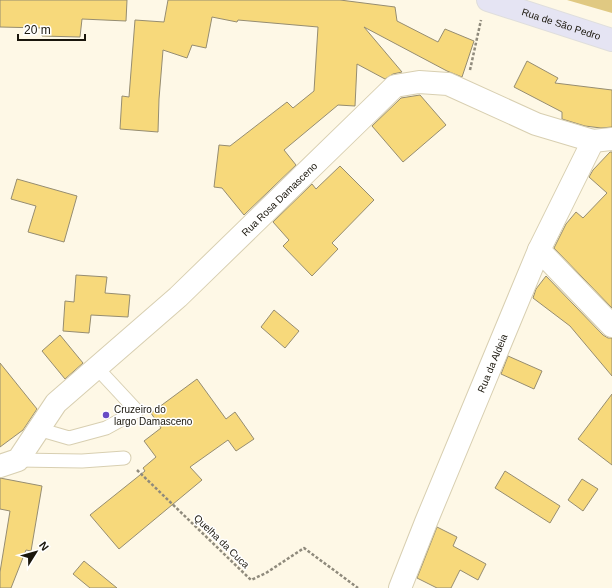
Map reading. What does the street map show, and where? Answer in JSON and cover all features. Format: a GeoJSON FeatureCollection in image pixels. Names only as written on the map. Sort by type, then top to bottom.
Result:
{"type":"FeatureCollection","features":[{"type":"Feature","properties":{"kind":"main road","name":"Rua de São Pedro"},"geometry":{"type":"LineString","coordinates":[[485,8],[612,40]]}},
{"type":"Feature","properties":{"kind":"street","name":"Rua Rosa Damasceno"},"geometry":{"type":"LineString","coordinates":[[6,461],[38,430],[56,403],[178,297],[395,86],[419,82],[448,84],[536,124],[606,141]]}},
{"type":"Feature","properties":{"kind":"street","name":"Rua da Aldeia"},"geometry":{"type":"LineString","coordinates":[[400,588],[539,250],[606,141]]}},
{"type":"Feature","properties":{"kind":"street"},"geometry":{"type":"LineString","coordinates":[[539,250],[612,326]]}},
{"type":"Feature","properties":{"kind":"lane"},"geometry":{"type":"LineString","coordinates":[[38,430],[69,438],[106,428],[137,411],[97,368]]}},
{"type":"Feature","properties":{"kind":"lane"},"geometry":{"type":"LineString","coordinates":[[6,461],[82,461],[124,458]]}},
{"type":"Feature","properties":{"kind":"path"},"geometry":{"type":"LineString","coordinates":[[465,91],[485,8]]}},
{"type":"Feature","properties":{"kind":"path","name":"Quelha da Cuca"},"geometry":{"type":"LineString","coordinates":[[124,458],[251,580],[266,573],[304,548],[358,588]]}},
{"type":"Feature","properties":{"kind":"shaded area"},"geometry":{"type":"Polygon","coordinates":[[[567,0],[612,0],[612,13],[567,0]]]}},
{"type":"Feature","properties":{"kind":"building"},"geometry":{"type":"Polygon","coordinates":[[[0,0],[127,0],[126,21],[82,19],[80,37],[42,36],[42,28],[0,27],[0,0]]]}},
{"type":"Feature","properties":{"kind":"building"},"geometry":{"type":"Polygon","coordinates":[[[168,0],[340,0],[395,7],[397,21],[438,42],[445,29],[474,41],[462,77],[447,71],[364,27],[402,72],[393,74],[385,79],[357,64],[355,106],[338,105],[284,150],[296,165],[244,215],[222,188],[214,187],[219,145],[230,146],[287,102],[293,108],[314,91],[318,27],[238,20],[237,22],[212,17],[206,48],[192,45],[187,58],[163,50],[158,132],[120,129],[122,96],[129,97],[135,20],[164,22],[168,0]]]}},
{"type":"Feature","properties":{"kind":"building"},"geometry":{"type":"Polygon","coordinates":[[[527,61],[558,78],[555,83],[612,90],[612,127],[601,128],[585,126],[562,119],[562,112],[514,87],[527,61]]]}},
{"type":"Feature","properties":{"kind":"building"},"geometry":{"type":"Polygon","coordinates":[[[420,95],[446,125],[403,162],[372,126],[401,98],[420,95]]]}},
{"type":"Feature","properties":{"kind":"building"},"geometry":{"type":"Polygon","coordinates":[[[610,152],[612,152],[612,308],[554,248],[566,224],[576,212],[583,218],[607,193],[589,177],[593,170],[610,152]]]}},
{"type":"Feature","properties":{"kind":"building"},"geometry":{"type":"Polygon","coordinates":[[[340,166],[374,200],[332,243],[338,249],[312,276],[283,246],[289,240],[273,222],[312,184],[316,189],[340,166]]]}},
{"type":"Feature","properties":{"kind":"building"},"geometry":{"type":"Polygon","coordinates":[[[17,179],[77,196],[64,242],[28,232],[36,206],[11,199],[17,179]]]}},
{"type":"Feature","properties":{"kind":"building"},"geometry":{"type":"Polygon","coordinates":[[[76,275],[107,277],[105,293],[130,295],[128,317],[91,315],[89,333],[63,331],[65,301],[74,302],[76,275]]]}},
{"type":"Feature","properties":{"kind":"building"},"geometry":{"type":"Polygon","coordinates":[[[546,276],[603,335],[608,338],[612,338],[612,376],[570,326],[533,298],[536,289],[546,276]]]}},
{"type":"Feature","properties":{"kind":"building"},"geometry":{"type":"Polygon","coordinates":[[[274,310],[299,331],[285,348],[261,327],[274,310]]]}},
{"type":"Feature","properties":{"kind":"building"},"geometry":{"type":"Polygon","coordinates":[[[60,335],[83,363],[65,379],[42,351],[60,335]]]}},
{"type":"Feature","properties":{"kind":"building"},"geometry":{"type":"Polygon","coordinates":[[[508,356],[542,371],[534,389],[501,374],[508,356]]]}},
{"type":"Feature","properties":{"kind":"building"},"geometry":{"type":"Polygon","coordinates":[[[0,363],[37,409],[23,430],[0,447],[0,363]]]}},
{"type":"Feature","properties":{"kind":"building"},"geometry":{"type":"Polygon","coordinates":[[[197,379],[226,419],[235,412],[254,439],[236,451],[228,440],[190,467],[202,480],[119,549],[90,515],[145,471],[143,468],[156,457],[144,441],[161,428],[151,413],[197,379]]]}},
{"type":"Feature","properties":{"kind":"building"},"geometry":{"type":"Polygon","coordinates":[[[612,394],[612,465],[578,439],[612,394]]]}},
{"type":"Feature","properties":{"kind":"building"},"geometry":{"type":"Polygon","coordinates":[[[505,471],[560,506],[550,523],[495,488],[505,471]]]}},
{"type":"Feature","properties":{"kind":"building"},"geometry":{"type":"Polygon","coordinates":[[[0,478],[42,486],[31,551],[26,550],[11,588],[0,588],[0,572],[10,511],[0,509],[0,478]]]}},
{"type":"Feature","properties":{"kind":"building"},"geometry":{"type":"Polygon","coordinates":[[[582,479],[598,489],[583,511],[568,500],[582,479]]]}},
{"type":"Feature","properties":{"kind":"building"},"geometry":{"type":"Polygon","coordinates":[[[437,527],[457,537],[453,546],[486,564],[478,580],[460,570],[451,588],[437,588],[417,578],[437,527]]]}},
{"type":"Feature","properties":{"kind":"building"},"geometry":{"type":"Polygon","coordinates":[[[84,561],[117,588],[90,588],[73,574],[84,561]]]}},
{"type":"Feature","properties":{"kind":"place","name":"Cruzeiro do largo Damasceno"},"geometry":{"type":"Point","coordinates":[106,415]}}]}
